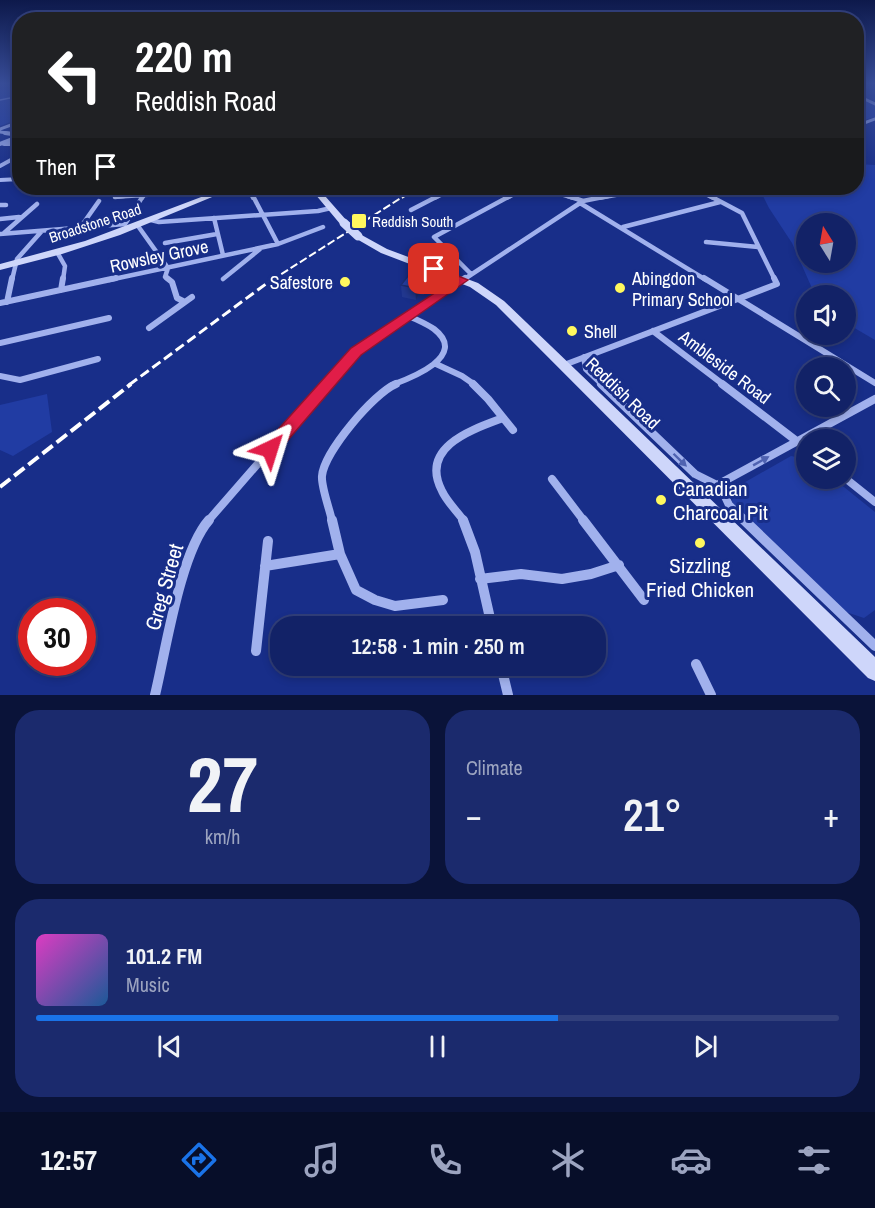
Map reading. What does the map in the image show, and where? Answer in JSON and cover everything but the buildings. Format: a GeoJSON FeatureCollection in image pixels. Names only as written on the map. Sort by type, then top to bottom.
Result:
{"type":"FeatureCollection","features":[{"type":"Feature","properties":{"kind":"main road","name":"Reddish Road"},"geometry":{"type":"LineString","coordinates":[[320,195],[359,238],[384,251],[466,277],[500,303],[875,671]]}},
{"type":"Feature","properties":{"kind":"main road","name":"Broadstone Road"},"geometry":{"type":"LineString","coordinates":[[0,267],[57,252],[138,226],[209,196]]}},
{"type":"Feature","properties":{"kind":"street"},"geometry":{"type":"LineString","coordinates":[[0,131],[10,134]]}},
{"type":"Feature","properties":{"kind":"street"},"geometry":{"type":"LineString","coordinates":[[115,197],[145,195]]}},
{"type":"Feature","properties":{"kind":"street"},"geometry":{"type":"LineString","coordinates":[[2,234],[125,224],[145,195]]}},
{"type":"Feature","properties":{"kind":"street"},"geometry":{"type":"LineString","coordinates":[[252,195],[278,244]]}},
{"type":"Feature","properties":{"kind":"street"},"geometry":{"type":"LineString","coordinates":[[411,210],[441,195]]}},
{"type":"Feature","properties":{"kind":"street"},"geometry":{"type":"LineString","coordinates":[[466,277],[434,237],[513,195]]}},
{"type":"Feature","properties":{"kind":"street"},"geometry":{"type":"LineString","coordinates":[[562,195],[582,202],[875,383]]}},
{"type":"Feature","properties":{"kind":"street"},"geometry":{"type":"LineString","coordinates":[[582,202],[618,195]]}},
{"type":"Feature","properties":{"kind":"street"},"geometry":{"type":"LineString","coordinates":[[564,365],[777,284],[742,213],[708,195]]}},
{"type":"Feature","properties":{"kind":"street"},"geometry":{"type":"LineString","coordinates":[[80,228],[99,201]]}},
{"type":"Feature","properties":{"kind":"street"},"geometry":{"type":"LineString","coordinates":[[623,227],[720,201]]}},
{"type":"Feature","properties":{"kind":"street","name":"Greg Street"},"geometry":{"type":"LineString","coordinates":[[155,695],[184,572],[202,528],[356,351],[582,202]]}},
{"type":"Feature","properties":{"kind":"street"},"geometry":{"type":"LineString","coordinates":[[2,234],[37,204]]}},
{"type":"Feature","properties":{"kind":"street"},"geometry":{"type":"LineString","coordinates":[[0,205],[6,205]]}},
{"type":"Feature","properties":{"kind":"street"},"geometry":{"type":"LineString","coordinates":[[151,220],[159,222],[214,219],[332,208]]}},
{"type":"Feature","properties":{"kind":"street"},"geometry":{"type":"LineString","coordinates":[[0,219],[20,218]]}},
{"type":"Feature","properties":{"kind":"street"},"geometry":{"type":"LineString","coordinates":[[214,219],[223,255]]}},
{"type":"Feature","properties":{"kind":"street"},"geometry":{"type":"LineString","coordinates":[[138,226],[168,268],[165,278],[172,282],[177,298],[185,302]]}},
{"type":"Feature","properties":{"kind":"street","name":"Rowsley Grove"},"geometry":{"type":"LineString","coordinates":[[3,303],[278,244],[323,227]]}},
{"type":"Feature","properties":{"kind":"street"},"geometry":{"type":"LineString","coordinates":[[3,303],[17,258],[41,231]]}},
{"type":"Feature","properties":{"kind":"street"},"geometry":{"type":"LineString","coordinates":[[165,243],[217,234]]}},
{"type":"Feature","properties":{"kind":"street"},"geometry":{"type":"LineString","coordinates":[[706,242],[758,247]]}},
{"type":"Feature","properties":{"kind":"street"},"geometry":{"type":"LineString","coordinates":[[223,279],[262,247]]}},
{"type":"Feature","properties":{"kind":"street"},"geometry":{"type":"LineString","coordinates":[[57,252],[65,266],[61,290]]}},
{"type":"Feature","properties":{"kind":"street"},"geometry":{"type":"LineString","coordinates":[[149,328],[192,297]]}},
{"type":"Feature","properties":{"kind":"street"},"geometry":{"type":"LineString","coordinates":[[409,316],[435,330],[443,340],[444,351],[436,364],[420,374],[381,391],[369,403],[329,457],[322,476],[325,498],[340,554],[356,590],[375,600],[395,606],[443,600]]}},
{"type":"Feature","properties":{"kind":"street"},"geometry":{"type":"LineString","coordinates":[[0,343],[109,318]]}},
{"type":"Feature","properties":{"kind":"street","name":"Ambleside Road"},"geometry":{"type":"LineString","coordinates":[[653,331],[796,441]]}},
{"type":"Feature","properties":{"kind":"street","name":"Reddish Road"},"geometry":{"type":"LineString","coordinates":[[584,357],[586,369],[694,474],[717,485],[726,482]]}},
{"type":"Feature","properties":{"kind":"street"},"geometry":{"type":"LineString","coordinates":[[0,376],[20,380],[98,359]]}},
{"type":"Feature","properties":{"kind":"street"},"geometry":{"type":"LineString","coordinates":[[436,364],[472,380],[513,430]]}},
{"type":"Feature","properties":{"kind":"street"},"geometry":{"type":"LineString","coordinates":[[821,429],[875,399]]}},
{"type":"Feature","properties":{"kind":"street"},"geometry":{"type":"LineString","coordinates":[[489,616],[466,525],[441,491],[436,466],[441,453],[452,440],[503,418]]}},
{"type":"Feature","properties":{"kind":"street"},"geometry":{"type":"LineString","coordinates":[[796,443],[726,482],[722,490],[729,506],[874,643]]}},
{"type":"Feature","properties":{"kind":"street"},"geometry":{"type":"LineString","coordinates":[[552,479],[644,600]]}},
{"type":"Feature","properties":{"kind":"street"},"geometry":{"type":"LineString","coordinates":[[856,487],[875,502]]}},
{"type":"Feature","properties":{"kind":"street"},"geometry":{"type":"LineString","coordinates":[[256,651],[267,541]]}},
{"type":"Feature","properties":{"kind":"street"},"geometry":{"type":"LineString","coordinates":[[265,566],[340,554]]}},
{"type":"Feature","properties":{"kind":"street"},"geometry":{"type":"LineString","coordinates":[[480,579],[521,574],[562,579],[591,574],[619,565]]}},
{"type":"Feature","properties":{"kind":"street"},"geometry":{"type":"LineString","coordinates":[[696,664],[711,695]]}},
{"type":"Feature","properties":{"kind":"street"},"geometry":{"type":"LineString","coordinates":[[503,676],[508,695]]}},
{"type":"Feature","properties":{"kind":"shaded area"},"geometry":{"type":"Polygon","coordinates":[[[0,116],[12,116],[12,122],[0,126],[0,116]]]}},
{"type":"Feature","properties":{"kind":"shaded area"},"geometry":{"type":"Polygon","coordinates":[[[864,116],[875,117],[864,120],[864,116]]]}},
{"type":"Feature","properties":{"kind":"shaded area"},"geometry":{"type":"Polygon","coordinates":[[[864,164],[875,165],[875,340],[856,329],[856,285],[811,285],[805,273],[856,273],[856,213],[796,213],[796,252],[762,195],[864,195],[864,164]]]}},
{"type":"Feature","properties":{"kind":"shaded area"},"geometry":{"type":"Polygon","coordinates":[[[47,394],[52,432],[13,456],[0,450],[0,405],[47,394]]]}},
{"type":"Feature","properties":{"kind":"shaded area"},"geometry":{"type":"Polygon","coordinates":[[[791,456],[796,457],[796,489],[846,489],[875,512],[875,610],[864,618],[843,611],[732,502],[733,489],[791,456]]]}},
{"type":"Feature","properties":{"kind":"railway"},"geometry":{"type":"LineString","coordinates":[[402,198],[407,195]]}},
{"type":"Feature","properties":{"kind":"railway"},"geometry":{"type":"LineString","coordinates":[[272,280],[404,196]]}},
{"type":"Feature","properties":{"kind":"railway"},"geometry":{"type":"LineString","coordinates":[[129,385],[274,278]]}},
{"type":"Feature","properties":{"kind":"railway"},"geometry":{"type":"LineString","coordinates":[[0,487],[131,384]]}},
{"type":"Feature","properties":{"kind":"place","name":"Reddish South"},"geometry":{"type":"Point","coordinates":[359,221]}},
{"type":"Feature","properties":{"kind":"place","name":"Safestore"},"geometry":{"type":"Point","coordinates":[345,282]}},
{"type":"Feature","properties":{"kind":"place","name":"Abingdon Primary School"},"geometry":{"type":"Point","coordinates":[620,288]}},
{"type":"Feature","properties":{"kind":"place","name":"Shell"},"geometry":{"type":"Point","coordinates":[572,331]}},
{"type":"Feature","properties":{"kind":"place","name":"Canadian Charcoal Pit"},"geometry":{"type":"Point","coordinates":[661,500]}},
{"type":"Feature","properties":{"kind":"place","name":"Sizzling Fried Chicken"},"geometry":{"type":"Point","coordinates":[700,543]}},
{"type":"Feature","properties":{"kind":"route"},"geometry":{"type":"LineString","coordinates":[[270,449],[356,351],[462,280],[434,269]]}}]}
